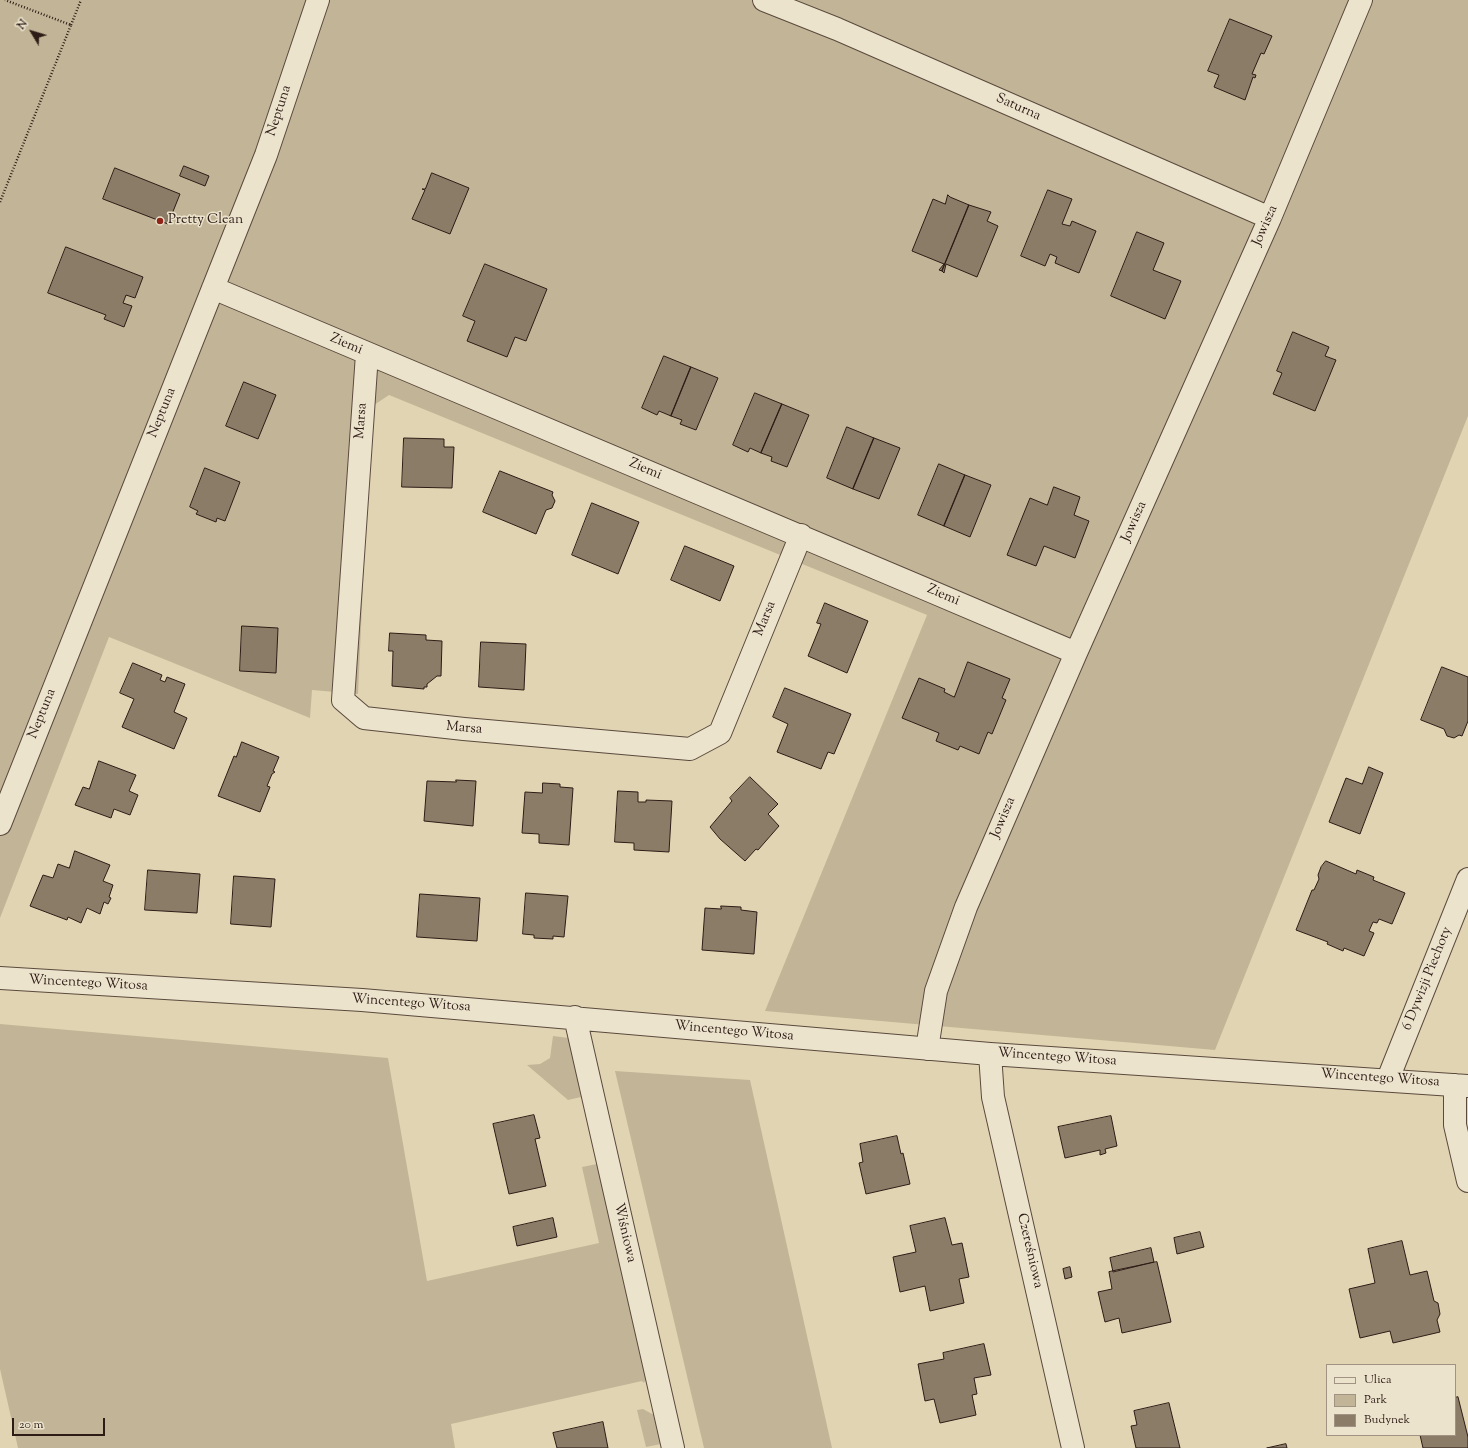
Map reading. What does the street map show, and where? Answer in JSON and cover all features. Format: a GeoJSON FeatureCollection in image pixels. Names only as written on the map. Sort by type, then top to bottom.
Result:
{"type":"FeatureCollection","features":[{"type":"Feature","properties":{"kind":"street","name":"Neptuna"},"geometry":{"type":"LineString","coordinates":[[0,824],[266,155],[318,0]]}},
{"type":"Feature","properties":{"kind":"street","name":"Saturna"},"geometry":{"type":"LineString","coordinates":[[764,0],[837,29],[1270,218]]}},
{"type":"Feature","properties":{"kind":"street","name":"Jowisza"},"geometry":{"type":"LineString","coordinates":[[927,1049],[936,991],[966,908],[1076,653],[1270,218],[1361,0]]}},
{"type":"Feature","properties":{"kind":"street","name":"Ziemi"},"geometry":{"type":"LineString","coordinates":[[213,288],[367,354],[801,535],[1076,653]]}},
{"type":"Feature","properties":{"kind":"street","name":"Marsa"},"geometry":{"type":"LineString","coordinates":[[367,354],[343,700],[364,718],[464,729],[690,749],[720,733],[801,535]]}},
{"type":"Feature","properties":{"kind":"street","name":"6 Dywizji Piechoty"},"geometry":{"type":"LineString","coordinates":[[1388,1079],[1468,879]]}},
{"type":"Feature","properties":{"kind":"street","name":"Wincentego Witosa"},"geometry":{"type":"LineString","coordinates":[[0,978],[362,1000],[575,1017],[990,1054],[1462,1085]]}},
{"type":"Feature","properties":{"kind":"street","name":"Wiśniowa"},"geometry":{"type":"LineString","coordinates":[[575,1017],[674,1448]]}},
{"type":"Feature","properties":{"kind":"street","name":"Czereśniowa"},"geometry":{"type":"LineString","coordinates":[[990,1054],[993,1097],[1073,1448]]}},
{"type":"Feature","properties":{"kind":"street"},"geometry":{"type":"LineString","coordinates":[[1462,1085],[1455,1125],[1468,1182]]}},
{"type":"Feature","properties":{"kind":"path"},"geometry":{"type":"LineString","coordinates":[[5,0],[72,25]]}},
{"type":"Feature","properties":{"kind":"path"},"geometry":{"type":"LineString","coordinates":[[0,202],[81,0]]}},
{"type":"Feature","properties":{"kind":"green space"},"geometry":{"type":"Polygon","coordinates":[[[0,0],[1468,0],[1468,416],[1215,1050],[765,1011],[927,615],[389,395],[371,407],[358,694],[312,690],[310,718],[109,637],[0,918],[0,0]]]}},
{"type":"Feature","properties":{"kind":"green space"},"geometry":{"type":"Polygon","coordinates":[[[0,1024],[388,1058],[427,1281],[599,1243],[582,1167],[597,1164],[646,1379],[644,1383],[642,1381],[451,1424],[455,1448],[18,1448],[0,1369],[0,1024]]]}},
{"type":"Feature","properties":{"kind":"green space"},"geometry":{"type":"Polygon","coordinates":[[[553,1036],[569,1038],[581,1097],[568,1100],[527,1065],[540,1064],[550,1058],[553,1036]]]}},
{"type":"Feature","properties":{"kind":"green space"},"geometry":{"type":"Polygon","coordinates":[[[615,1071],[750,1080],[832,1448],[704,1448],[615,1071]]]}},
{"type":"Feature","properties":{"kind":"green space"},"geometry":{"type":"Polygon","coordinates":[[[643,1409],[654,1415],[661,1444],[646,1447],[637,1410],[643,1409]]]}},
{"type":"Feature","properties":{"kind":"building"},"geometry":{"type":"Polygon","coordinates":[[[1230,19],[1272,36],[1264,54],[1261,53],[1252,74],[1256,75],[1255,78],[1253,77],[1245,100],[1214,87],[1219,75],[1208,71],[1230,19]]]}},
{"type":"Feature","properties":{"kind":"building"},"geometry":{"type":"Polygon","coordinates":[[[184,166],[209,176],[205,186],[180,176],[184,166]]]}},
{"type":"Feature","properties":{"kind":"building"},"geometry":{"type":"Polygon","coordinates":[[[115,168],[180,194],[168,224],[103,199],[115,168]]]}},
{"type":"Feature","properties":{"kind":"building"},"geometry":{"type":"Polygon","coordinates":[[[432,173],[469,188],[450,234],[412,219],[425,190],[422,189],[425,189],[432,173]]]}},
{"type":"Feature","properties":{"kind":"building"},"geometry":{"type":"Polygon","coordinates":[[[1048,190],[1072,199],[1062,224],[1070,226],[1072,221],[1096,231],[1079,273],[1055,263],[1057,257],[1050,254],[1045,266],[1021,256],[1048,190]]]}},
{"type":"Feature","properties":{"kind":"building"},"geometry":{"type":"Polygon","coordinates":[[[948,195],[969,205],[942,271],[939,270],[944,264],[912,251],[933,199],[945,204],[948,195]]]}},
{"type":"Feature","properties":{"kind":"building"},"geometry":{"type":"Polygon","coordinates":[[[969,205],[991,212],[987,221],[998,226],[977,277],[946,264],[944,273],[942,271],[969,205]]]}},
{"type":"Feature","properties":{"kind":"building"},"geometry":{"type":"Polygon","coordinates":[[[1137,232],[1164,243],[1153,270],[1181,281],[1165,319],[1111,296],[1137,232]]]}},
{"type":"Feature","properties":{"kind":"building"},"geometry":{"type":"Polygon","coordinates":[[[66,247],[143,277],[135,298],[126,295],[123,303],[132,306],[124,327],[104,319],[106,315],[48,293],[66,247]]]}},
{"type":"Feature","properties":{"kind":"building"},"geometry":{"type":"Polygon","coordinates":[[[485,264],[547,289],[526,341],[515,337],[507,357],[467,341],[475,321],[463,316],[485,264]]]}},
{"type":"Feature","properties":{"kind":"building"},"geometry":{"type":"Polygon","coordinates":[[[1293,332],[1329,347],[1325,356],[1336,360],[1315,411],[1273,394],[1282,373],[1277,371],[1293,332]]]}},
{"type":"Feature","properties":{"kind":"building"},"geometry":{"type":"Polygon","coordinates":[[[664,356],[691,367],[671,416],[659,411],[657,415],[642,408],[664,356]]]}},
{"type":"Feature","properties":{"kind":"building"},"geometry":{"type":"Polygon","coordinates":[[[691,367],[718,378],[696,430],[680,424],[682,420],[671,416],[691,367]]]}},
{"type":"Feature","properties":{"kind":"building"},"geometry":{"type":"Polygon","coordinates":[[[244,382],[276,395],[258,439],[226,426],[244,382]]]}},
{"type":"Feature","properties":{"kind":"building"},"geometry":{"type":"Polygon","coordinates":[[[755,393],[782,404],[761,453],[750,448],[748,452],[733,445],[755,393]]]}},
{"type":"Feature","properties":{"kind":"building"},"geometry":{"type":"Polygon","coordinates":[[[782,404],[809,415],[787,467],[771,461],[772,457],[761,453],[782,404]]]}},
{"type":"Feature","properties":{"kind":"building"},"geometry":{"type":"Polygon","coordinates":[[[847,427],[874,438],[853,489],[827,478],[847,427]]]}},
{"type":"Feature","properties":{"kind":"building"},"geometry":{"type":"Polygon","coordinates":[[[404,438],[444,439],[444,447],[454,447],[452,488],[402,487],[404,438]]]}},
{"type":"Feature","properties":{"kind":"building"},"geometry":{"type":"Polygon","coordinates":[[[874,438],[900,448],[879,499],[853,489],[874,438]]]}},
{"type":"Feature","properties":{"kind":"building"},"geometry":{"type":"Polygon","coordinates":[[[939,464],[965,475],[944,526],[918,515],[939,464]]]}},
{"type":"Feature","properties":{"kind":"building"},"geometry":{"type":"Polygon","coordinates":[[[205,468],[240,482],[225,521],[217,518],[216,522],[196,514],[198,511],[190,507],[205,468]]]}},
{"type":"Feature","properties":{"kind":"building"},"geometry":{"type":"Polygon","coordinates":[[[500,471],[553,492],[552,495],[555,501],[552,508],[546,510],[536,534],[483,512],[500,471]]]}},
{"type":"Feature","properties":{"kind":"building"},"geometry":{"type":"Polygon","coordinates":[[[965,475],[991,485],[970,537],[944,526],[965,475]]]}},
{"type":"Feature","properties":{"kind":"building"},"geometry":{"type":"Polygon","coordinates":[[[1054,487],[1080,497],[1074,515],[1089,521],[1075,558],[1044,546],[1036,566],[1007,555],[1030,498],[1047,505],[1054,487]]]}},
{"type":"Feature","properties":{"kind":"building"},"geometry":{"type":"Polygon","coordinates":[[[592,503],[639,522],[618,574],[572,555],[592,503]]]}},
{"type":"Feature","properties":{"kind":"building"},"geometry":{"type":"Polygon","coordinates":[[[685,546],[734,566],[720,601],[671,580],[685,546]]]}},
{"type":"Feature","properties":{"kind":"building"},"geometry":{"type":"Polygon","coordinates":[[[825,603],[868,621],[847,673],[808,656],[821,624],[817,623],[825,603]]]}},
{"type":"Feature","properties":{"kind":"building"},"geometry":{"type":"Polygon","coordinates":[[[242,626],[278,628],[276,673],[240,671],[242,626]]]}},
{"type":"Feature","properties":{"kind":"building"},"geometry":{"type":"Polygon","coordinates":[[[390,633],[426,635],[426,640],[442,641],[441,676],[437,676],[427,684],[427,687],[424,687],[424,689],[392,686],[393,651],[389,651],[390,633]]]}},
{"type":"Feature","properties":{"kind":"building"},"geometry":{"type":"Polygon","coordinates":[[[481,642],[526,644],[524,690],[479,687],[481,642]]]}},
{"type":"Feature","properties":{"kind":"building"},"geometry":{"type":"Polygon","coordinates":[[[968,662],[1010,679],[1002,698],[1006,700],[992,734],[988,732],[979,754],[960,746],[958,750],[936,741],[939,733],[902,718],[919,678],[945,689],[944,692],[954,697],[968,662]]]}},
{"type":"Feature","properties":{"kind":"building"},"geometry":{"type":"Polygon","coordinates":[[[133,663],[162,675],[160,680],[165,682],[167,677],[185,684],[174,712],[187,718],[174,749],[122,727],[134,699],[120,693],[133,663]]]}},
{"type":"Feature","properties":{"kind":"building"},"geometry":{"type":"Polygon","coordinates":[[[1442,667],[1468,677],[1468,721],[1462,736],[1459,735],[1454,738],[1447,736],[1444,729],[1421,720],[1442,667]]]}},
{"type":"Feature","properties":{"kind":"building"},"geometry":{"type":"Polygon","coordinates":[[[785,688],[851,714],[834,754],[828,752],[821,769],[777,752],[788,724],[773,717],[785,688]]]}},
{"type":"Feature","properties":{"kind":"building"},"geometry":{"type":"Polygon","coordinates":[[[242,742],[279,757],[273,771],[275,772],[272,774],[267,786],[270,787],[260,812],[218,796],[234,756],[236,757],[242,742]]]}},
{"type":"Feature","properties":{"kind":"building"},"geometry":{"type":"Polygon","coordinates":[[[99,761],[136,775],[129,791],[138,795],[130,815],[114,809],[111,818],[75,805],[83,787],[89,789],[99,761]]]}},
{"type":"Feature","properties":{"kind":"building"},"geometry":{"type":"Polygon","coordinates":[[[1369,767],[1383,773],[1360,834],[1329,822],[1346,778],[1362,784],[1369,767]]]}},
{"type":"Feature","properties":{"kind":"building"},"geometry":{"type":"Polygon","coordinates":[[[750,777],[778,804],[768,814],[779,826],[758,850],[756,849],[745,861],[720,839],[710,827],[732,801],[730,798],[750,777]]]}},
{"type":"Feature","properties":{"kind":"building"},"geometry":{"type":"Polygon","coordinates":[[[456,780],[476,781],[473,826],[424,821],[427,781],[456,782],[456,780]]]}},
{"type":"Feature","properties":{"kind":"building"},"geometry":{"type":"Polygon","coordinates":[[[543,783],[560,784],[560,787],[573,788],[569,845],[539,843],[539,834],[522,833],[525,792],[542,793],[543,783]]]}},
{"type":"Feature","properties":{"kind":"building"},"geometry":{"type":"Polygon","coordinates":[[[618,791],[638,792],[638,802],[646,802],[646,800],[672,801],[669,852],[634,850],[634,843],[615,842],[618,791]]]}},
{"type":"Feature","properties":{"kind":"building"},"geometry":{"type":"Polygon","coordinates":[[[75,851],[110,865],[103,881],[113,885],[109,897],[111,898],[108,904],[104,902],[100,914],[87,908],[81,923],[68,917],[67,920],[30,906],[43,875],[53,878],[58,864],[69,868],[75,851]]]}},
{"type":"Feature","properties":{"kind":"building"},"geometry":{"type":"Polygon","coordinates":[[[1326,861],[1356,874],[1357,870],[1374,877],[1373,880],[1405,893],[1392,924],[1379,919],[1377,923],[1373,922],[1369,931],[1374,933],[1364,956],[1344,948],[1343,951],[1327,944],[1328,942],[1296,930],[1312,890],[1314,890],[1319,879],[1318,875],[1321,867],[1326,861]]]}},
{"type":"Feature","properties":{"kind":"building"},"geometry":{"type":"Polygon","coordinates":[[[148,870],[200,874],[197,913],[145,910],[148,870]]]}},
{"type":"Feature","properties":{"kind":"building"},"geometry":{"type":"Polygon","coordinates":[[[234,876],[275,879],[271,927],[231,924],[234,876]]]}},
{"type":"Feature","properties":{"kind":"building"},"geometry":{"type":"Polygon","coordinates":[[[526,893],[568,896],[564,937],[553,936],[553,939],[534,938],[534,935],[523,934],[526,893]]]}},
{"type":"Feature","properties":{"kind":"building"},"geometry":{"type":"Polygon","coordinates":[[[420,894],[480,898],[477,941],[417,937],[420,894]]]}},
{"type":"Feature","properties":{"kind":"building"},"geometry":{"type":"Polygon","coordinates":[[[721,906],[741,907],[741,910],[757,912],[754,954],[702,950],[705,908],[721,909],[721,906]]]}},
{"type":"Feature","properties":{"kind":"building"},"geometry":{"type":"Polygon","coordinates":[[[534,1115],[540,1138],[535,1139],[546,1186],[509,1194],[493,1124],[534,1115]]]}},
{"type":"Feature","properties":{"kind":"building"},"geometry":{"type":"Polygon","coordinates":[[[1111,1116],[1117,1146],[1105,1149],[1106,1153],[1100,1155],[1100,1150],[1065,1158],[1058,1127],[1111,1116]]]}},
{"type":"Feature","properties":{"kind":"building"},"geometry":{"type":"Polygon","coordinates":[[[897,1136],[901,1154],[903,1153],[910,1184],[866,1194],[859,1163],[863,1162],[860,1144],[897,1136]]]}},
{"type":"Feature","properties":{"kind":"building"},"geometry":{"type":"Polygon","coordinates":[[[553,1218],[557,1237],[517,1246],[513,1227],[553,1218]]]}},
{"type":"Feature","properties":{"kind":"building"},"geometry":{"type":"Polygon","coordinates":[[[945,1218],[952,1245],[962,1243],[969,1277],[959,1279],[964,1303],[930,1311],[925,1286],[900,1292],[893,1257],[916,1252],[910,1226],[945,1218]]]}},
{"type":"Feature","properties":{"kind":"building"},"geometry":{"type":"Polygon","coordinates":[[[1200,1232],[1204,1247],[1177,1254],[1174,1238],[1200,1232]]]}},
{"type":"Feature","properties":{"kind":"building"},"geometry":{"type":"Polygon","coordinates":[[[1402,1241],[1410,1275],[1427,1271],[1434,1301],[1438,1303],[1440,1314],[1437,1320],[1440,1332],[1393,1343],[1390,1331],[1360,1338],[1349,1289],[1375,1283],[1368,1249],[1402,1241]]]}},
{"type":"Feature","properties":{"kind":"building"},"geometry":{"type":"Polygon","coordinates":[[[1151,1248],[1154,1262],[1113,1272],[1110,1258],[1151,1248]]]}},
{"type":"Feature","properties":{"kind":"building"},"geometry":{"type":"Polygon","coordinates":[[[1157,1262],[1171,1322],[1122,1333],[1119,1318],[1105,1322],[1098,1292],[1112,1289],[1109,1272],[1157,1262]]]}},
{"type":"Feature","properties":{"kind":"building"},"geometry":{"type":"Polygon","coordinates":[[[1070,1267],[1072,1277],[1065,1279],[1063,1269],[1070,1267]]]}},
{"type":"Feature","properties":{"kind":"building"},"geometry":{"type":"Polygon","coordinates":[[[984,1344],[991,1375],[974,1378],[977,1394],[972,1395],[976,1415],[940,1423],[934,1399],[925,1401],[918,1364],[944,1359],[943,1353],[984,1344]]]}},
{"type":"Feature","properties":{"kind":"building"},"geometry":{"type":"Polygon","coordinates":[[[1458,1397],[1468,1437],[1468,1448],[1423,1448],[1420,1436],[1456,1436],[1456,1398],[1458,1397]]]}},
{"type":"Feature","properties":{"kind":"building"},"geometry":{"type":"Polygon","coordinates":[[[1169,1403],[1180,1448],[1136,1448],[1131,1426],[1137,1425],[1134,1411],[1169,1403]]]}},
{"type":"Feature","properties":{"kind":"building"},"geometry":{"type":"Polygon","coordinates":[[[603,1422],[608,1448],[557,1448],[553,1433],[603,1422]]]}},
{"type":"Feature","properties":{"kind":"building"},"geometry":{"type":"Polygon","coordinates":[[[1286,1444],[1287,1448],[1267,1448],[1286,1444]]]}},
{"type":"Feature","properties":{"kind":"place","name":"Pretty Clean"},"geometry":{"type":"Point","coordinates":[160,221]}}]}
